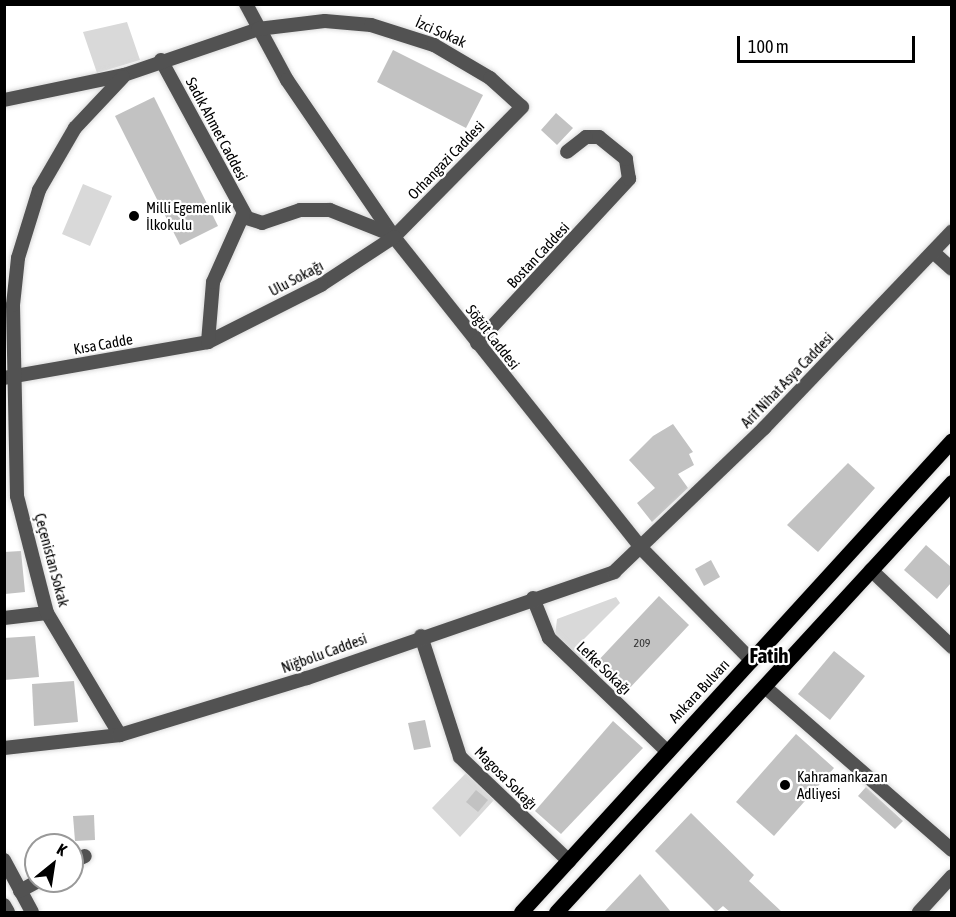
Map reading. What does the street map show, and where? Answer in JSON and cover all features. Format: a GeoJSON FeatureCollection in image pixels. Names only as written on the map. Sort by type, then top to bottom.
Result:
{"type":"FeatureCollection","features":[{"type":"Feature","properties":{"kind":"main road","name":"Ankara Bulvarı"},"geometry":{"type":"LineString","coordinates":[[521,912],[951,440]]}},
{"type":"Feature","properties":{"kind":"main road"},"geometry":{"type":"LineString","coordinates":[[556,912],[951,482]]}},
{"type":"Feature","properties":{"kind":"street","name":"Söğüt Caddesi"},"geometry":{"type":"LineString","coordinates":[[246,4],[258,29],[394,237],[642,549],[752,661]]}},
{"type":"Feature","properties":{"kind":"street","name":"İzci Sokak"},"geometry":{"type":"LineString","coordinates":[[4,100],[124,75],[161,60],[258,29],[326,21],[393,30],[454,54],[522,107]]}},
{"type":"Feature","properties":{"kind":"street","name":"Sadık Ahmet Caddesi"},"geometry":{"type":"LineString","coordinates":[[161,60],[243,215]]}},
{"type":"Feature","properties":{"kind":"street","name":"Çeçenistan Sokak"},"geometry":{"type":"LineString","coordinates":[[120,735],[47,613],[17,496],[11,377],[15,282],[31,213],[62,148],[124,75]]}},
{"type":"Feature","properties":{"kind":"street","name":"Orhangazi Caddesi"},"geometry":{"type":"LineString","coordinates":[[394,237],[522,107]]}},
{"type":"Feature","properties":{"kind":"street","name":"Bostan Caddesi"},"geometry":{"type":"LineString","coordinates":[[477,343],[622,189],[630,166],[609,143],[592,135],[567,152]]}},
{"type":"Feature","properties":{"kind":"street"},"geometry":{"type":"LineString","coordinates":[[208,342],[213,282],[243,215],[262,223],[300,210],[330,210],[359,218],[394,237]]}},
{"type":"Feature","properties":{"kind":"street","name":"Arif Nihat Asya Caddesi"},"geometry":{"type":"LineString","coordinates":[[642,549],[951,231]]}},
{"type":"Feature","properties":{"kind":"street","name":"Ulu Sokağı"},"geometry":{"type":"LineString","coordinates":[[208,342],[321,285],[394,237]]}},
{"type":"Feature","properties":{"kind":"street"},"geometry":{"type":"LineString","coordinates":[[933,252],[951,269]]}},
{"type":"Feature","properties":{"kind":"street","name":"Kısa Cadde"},"geometry":{"type":"LineString","coordinates":[[11,377],[208,342]]}},
{"type":"Feature","properties":{"kind":"street","name":"Niğbolu Caddesi"},"geometry":{"type":"LineString","coordinates":[[4,748],[120,735],[614,572],[642,549]]}},
{"type":"Feature","properties":{"kind":"street"},"geometry":{"type":"LineString","coordinates":[[871,570],[951,647]]}},
{"type":"Feature","properties":{"kind":"street","name":"Lefke Sokağı"},"geometry":{"type":"LineString","coordinates":[[533,598],[549,638],[668,752]]}},
{"type":"Feature","properties":{"kind":"street"},"geometry":{"type":"LineString","coordinates":[[4,618],[47,613]]}},
{"type":"Feature","properties":{"kind":"street","name":"Magosa Sokağı"},"geometry":{"type":"LineString","coordinates":[[421,636],[460,757],[569,861]]}},
{"type":"Feature","properties":{"kind":"street"},"geometry":{"type":"LineString","coordinates":[[765,687],[951,850]]}},
{"type":"Feature","properties":{"kind":"street"},"geometry":{"type":"LineString","coordinates":[[4,860],[33,912]]}},
{"type":"Feature","properties":{"kind":"street"},"geometry":{"type":"LineString","coordinates":[[919,912],[951,876]]}},
{"type":"Feature","properties":{"kind":"street"},"geometry":{"type":"LineString","coordinates":[[20,891],[24,889]]}},
{"type":"Feature","properties":{"kind":"street"},"geometry":{"type":"LineString","coordinates":[[4,905],[8,912]]}},
{"type":"Feature","properties":{"kind":"shaded area"},"geometry":{"type":"Polygon","coordinates":[[[127,22],[140,60],[97,73],[83,32],[127,22]]]}},
{"type":"Feature","properties":{"kind":"shaded area"},"geometry":{"type":"Polygon","coordinates":[[[83,184],[112,196],[90,246],[62,234],[83,184]]]}},
{"type":"Feature","properties":{"kind":"shaded area"},"geometry":{"type":"Polygon","coordinates":[[[616,597],[620,603],[577,646],[592,661],[586,666],[555,636],[557,619],[616,597]]]}},
{"type":"Feature","properties":{"kind":"shaded area"},"geometry":{"type":"Polygon","coordinates":[[[466,773],[494,800],[460,837],[432,808],[466,773]]]}},
{"type":"Feature","properties":{"kind":"building"},"geometry":{"type":"Polygon","coordinates":[[[393,50],[483,95],[466,128],[377,82],[393,50]]]}},
{"type":"Feature","properties":{"kind":"building"},"geometry":{"type":"Polygon","coordinates":[[[154,97],[218,226],[180,245],[115,116],[154,97]]]}},
{"type":"Feature","properties":{"kind":"building"},"geometry":{"type":"Polygon","coordinates":[[[556,113],[573,128],[557,145],[541,130],[556,113]]]}},
{"type":"Feature","properties":{"kind":"building"},"geometry":{"type":"Polygon","coordinates":[[[673,424],[693,452],[689,454],[694,465],[678,474],[688,488],[652,522],[637,503],[655,488],[629,460],[653,436],[673,424]]]}},
{"type":"Feature","properties":{"kind":"building"},"geometry":{"type":"Polygon","coordinates":[[[848,463],[875,488],[818,552],[787,525],[848,463]]]}},
{"type":"Feature","properties":{"kind":"building"},"geometry":{"type":"Polygon","coordinates":[[[926,545],[951,567],[951,583],[937,599],[904,570],[926,545]]]}},
{"type":"Feature","properties":{"kind":"building"},"geometry":{"type":"Polygon","coordinates":[[[21,551],[25,592],[5,594],[4,552],[21,551]]]}},
{"type":"Feature","properties":{"kind":"building"},"geometry":{"type":"Polygon","coordinates":[[[711,560],[720,577],[704,586],[695,569],[711,560]]]}},
{"type":"Feature","properties":{"kind":"building"},"geometry":{"type":"Polygon","coordinates":[[[659,596],[689,625],[626,692],[595,664],[659,596]]]}},
{"type":"Feature","properties":{"kind":"building"},"geometry":{"type":"Polygon","coordinates":[[[35,636],[39,677],[4,680],[4,638],[35,636]]]}},
{"type":"Feature","properties":{"kind":"building"},"geometry":{"type":"Polygon","coordinates":[[[834,651],[865,676],[830,720],[798,694],[834,651]]]}},
{"type":"Feature","properties":{"kind":"building"},"geometry":{"type":"Polygon","coordinates":[[[74,681],[78,722],[34,726],[32,684],[74,681]]]}},
{"type":"Feature","properties":{"kind":"building"},"geometry":{"type":"Polygon","coordinates":[[[425,720],[431,747],[414,750],[408,723],[425,720]]]}},
{"type":"Feature","properties":{"kind":"building"},"geometry":{"type":"Polygon","coordinates":[[[613,721],[643,748],[561,834],[535,811],[613,721]]]}},
{"type":"Feature","properties":{"kind":"building","name":"Kahramankazan Adliyesi"},"geometry":{"type":"Polygon","coordinates":[[[796,734],[834,768],[774,836],[736,802],[796,734]]]}},
{"type":"Feature","properties":{"kind":"building"},"geometry":{"type":"Polygon","coordinates":[[[866,787],[903,821],[895,829],[858,796],[866,787]]]}},
{"type":"Feature","properties":{"kind":"building"},"geometry":{"type":"Polygon","coordinates":[[[476,790],[488,800],[478,812],[466,802],[476,790]]]}},
{"type":"Feature","properties":{"kind":"building"},"geometry":{"type":"Polygon","coordinates":[[[691,813],[754,875],[749,881],[782,912],[730,912],[723,906],[716,912],[655,851],[691,813]]]}},
{"type":"Feature","properties":{"kind":"building"},"geometry":{"type":"Polygon","coordinates":[[[94,815],[95,840],[84,841],[84,833],[74,833],[73,816],[94,815]]]}},
{"type":"Feature","properties":{"kind":"building"},"geometry":{"type":"Polygon","coordinates":[[[640,874],[671,912],[604,912],[640,874]]]}},
{"type":"Feature","properties":{"kind":"place","name":"Milli Egemenlik İlkokulu"},"geometry":{"type":"Point","coordinates":[134,216]}},
{"type":"Feature","properties":{"kind":"place","name":"Kahramankazan Adliyesi"},"geometry":{"type":"Point","coordinates":[785,785]}},
{"type":"Feature","properties":{"kind":"district","name":"Fatih"},"geometry":{"type":"Point","coordinates":[769,655]}}]}
